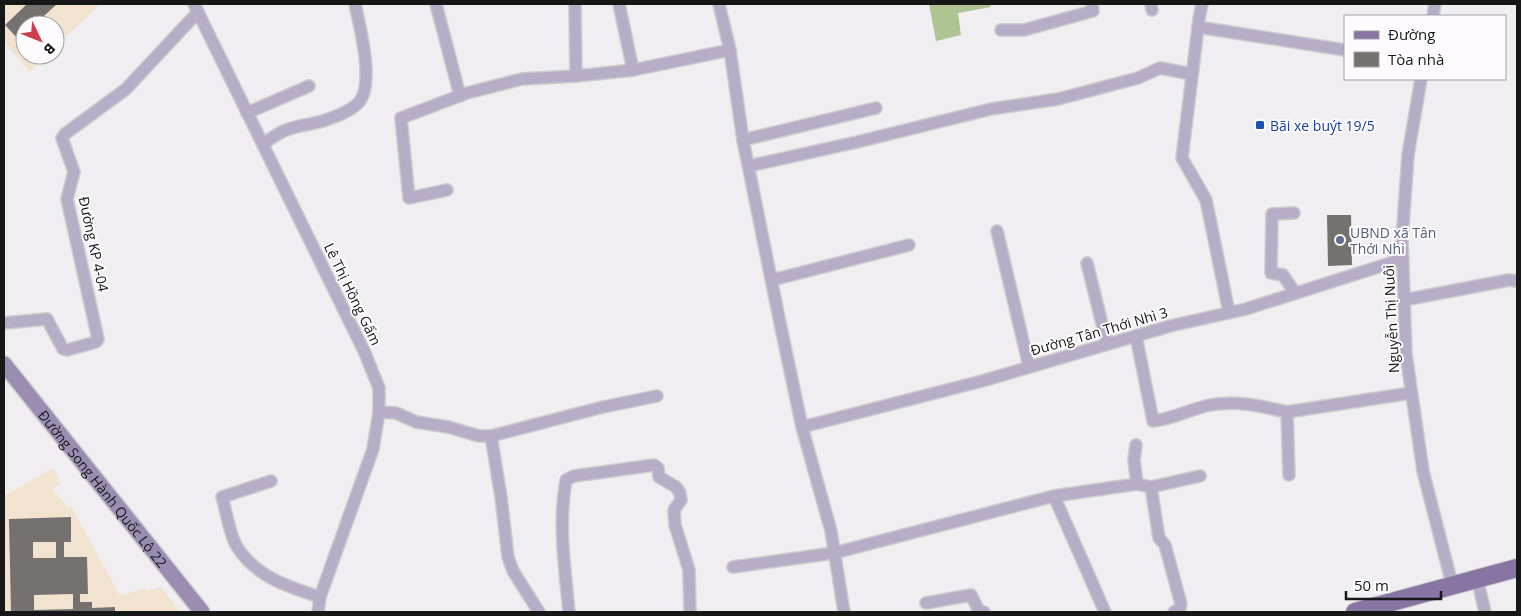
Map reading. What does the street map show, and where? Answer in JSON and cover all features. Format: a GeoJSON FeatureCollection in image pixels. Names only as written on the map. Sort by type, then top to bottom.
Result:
{"type":"FeatureCollection","features":[{"type":"Feature","properties":{"kind":"main road"},"geometry":{"type":"LineString","coordinates":[[1355,612],[1452,584],[1517,568]]}},
{"type":"Feature","properties":{"kind":"street"},"geometry":{"type":"LineString","coordinates":[[263,144],[291,128],[323,121],[341,114],[354,107],[363,97],[366,85],[365,66],[355,4]]}},
{"type":"Feature","properties":{"kind":"street"},"geometry":{"type":"LineString","coordinates":[[436,4],[460,96]]}},
{"type":"Feature","properties":{"kind":"street"},"geometry":{"type":"LineString","coordinates":[[575,4],[576,76]]}},
{"type":"Feature","properties":{"kind":"street"},"geometry":{"type":"LineString","coordinates":[[619,4],[633,70]]}},
{"type":"Feature","properties":{"kind":"street"},"geometry":{"type":"LineString","coordinates":[[719,4],[730,50],[743,140],[802,427],[831,531],[844,612]]}},
{"type":"Feature","properties":{"kind":"street"},"geometry":{"type":"LineString","coordinates":[[1001,30],[1024,30],[1093,11],[1092,4]]}},
{"type":"Feature","properties":{"kind":"street"},"geometry":{"type":"LineString","coordinates":[[1202,4],[1182,158],[1206,200],[1229,312]]}},
{"type":"Feature","properties":{"kind":"street","name":"Lê Thị Hồng Gấm"},"geometry":{"type":"LineString","coordinates":[[196,8],[364,351],[379,388],[379,412],[373,449],[320,597],[318,612]]}},
{"type":"Feature","properties":{"kind":"street","name":"Đường KP 4-04"},"geometry":{"type":"LineString","coordinates":[[4,323],[47,319],[63,349],[67,350],[96,342],[98,339],[67,199],[74,172],[62,138],[126,90],[196,8]]}},
{"type":"Feature","properties":{"kind":"street"},"geometry":{"type":"LineString","coordinates":[[1198,26],[1344,50]]}},
{"type":"Feature","properties":{"kind":"street"},"geometry":{"type":"LineString","coordinates":[[447,190],[409,198],[401,118],[460,96],[522,78],[576,76],[633,70],[730,50]]}},
{"type":"Feature","properties":{"kind":"street"},"geometry":{"type":"LineString","coordinates":[[749,166],[876,138],[991,109],[1058,99],[1138,78],[1160,68],[1192,74]]}},
{"type":"Feature","properties":{"kind":"street","name":"Nguyễn Thị Nuôi"},"geometry":{"type":"LineString","coordinates":[[1421,80],[1408,155],[1402,239],[1406,354],[1423,471],[1452,584]]}},
{"type":"Feature","properties":{"kind":"street"},"geometry":{"type":"LineString","coordinates":[[248,113],[309,86]]}},
{"type":"Feature","properties":{"kind":"street"},"geometry":{"type":"LineString","coordinates":[[743,140],[876,108]]}},
{"type":"Feature","properties":{"kind":"street"},"geometry":{"type":"LineString","coordinates":[[1294,213],[1272,214],[1271,273],[1284,275],[1294,293]]}},
{"type":"Feature","properties":{"kind":"street"},"geometry":{"type":"LineString","coordinates":[[998,231],[1029,366]]}},
{"type":"Feature","properties":{"kind":"street"},"geometry":{"type":"LineString","coordinates":[[772,280],[909,246]]}},
{"type":"Feature","properties":{"kind":"street","name":"Đường Tân Thới Nhì 3"},"geometry":{"type":"LineString","coordinates":[[802,427],[982,381],[1107,344],[1229,312],[1402,259]]}},
{"type":"Feature","properties":{"kind":"street"},"geometry":{"type":"LineString","coordinates":[[1086,263],[1107,344]]}},
{"type":"Feature","properties":{"kind":"street"},"geometry":{"type":"LineString","coordinates":[[1404,300],[1510,280],[1517,281]]}},
{"type":"Feature","properties":{"kind":"street"},"geometry":{"type":"LineString","coordinates":[[1136,336],[1153,420],[1178,415],[1208,405],[1226,403],[1249,404],[1287,412],[1411,393]]}},
{"type":"Feature","properties":{"kind":"street","name":"Đường Song Hành Quốc Lộ 22"},"geometry":{"type":"LineString","coordinates":[[4,364],[202,612]]}},
{"type":"Feature","properties":{"kind":"street"},"geometry":{"type":"LineString","coordinates":[[379,412],[396,413],[416,422],[448,427],[479,436],[491,436],[603,406],[657,396]]}},
{"type":"Feature","properties":{"kind":"street"},"geometry":{"type":"LineString","coordinates":[[1287,412],[1289,476]]}},
{"type":"Feature","properties":{"kind":"street"},"geometry":{"type":"LineString","coordinates":[[491,436],[502,497],[508,557],[513,571],[539,612]]}},
{"type":"Feature","properties":{"kind":"street"},"geometry":{"type":"LineString","coordinates":[[1136,445],[1134,460],[1137,484]]}},
{"type":"Feature","properties":{"kind":"street"},"geometry":{"type":"LineString","coordinates":[[569,612],[563,538],[566,480],[574,476],[654,465],[658,468],[659,477],[676,487],[680,494],[681,500],[674,510],[675,525],[689,570],[690,612]]}},
{"type":"Feature","properties":{"kind":"street"},"geometry":{"type":"LineString","coordinates":[[733,567],[834,553],[1054,496],[1137,484],[1151,487],[1200,476]]}},
{"type":"Feature","properties":{"kind":"street"},"geometry":{"type":"LineString","coordinates":[[271,481],[222,497],[235,544],[249,563],[270,578],[320,597]]}},
{"type":"Feature","properties":{"kind":"street"},"geometry":{"type":"LineString","coordinates":[[1151,487],[1160,538],[1165,545],[1181,604],[1180,608],[1174,612]]}},
{"type":"Feature","properties":{"kind":"street"},"geometry":{"type":"LineString","coordinates":[[1054,496],[1105,612]]}},
{"type":"Feature","properties":{"kind":"street"},"geometry":{"type":"LineString","coordinates":[[1477,578],[1485,612]]}},
{"type":"Feature","properties":{"kind":"street"},"geometry":{"type":"LineString","coordinates":[[926,603],[971,595],[980,611],[984,612]]}},
{"type":"Feature","properties":{"kind":"shaded area"},"geometry":{"type":"Polygon","coordinates":[[[4,4],[100,4],[65,37],[65,15],[15,15],[15,55],[4,42],[4,4]]]}},
{"type":"Feature","properties":{"kind":"shaded area"},"geometry":{"type":"Polygon","coordinates":[[[24,65],[37,65],[30,72],[24,65]]]}},
{"type":"Feature","properties":{"kind":"shaded area"},"geometry":{"type":"Polygon","coordinates":[[[53,468],[61,483],[52,489],[68,507],[71,506],[119,594],[123,595],[145,588],[147,591],[161,587],[180,612],[4,612],[4,496],[53,468]]]}},
{"type":"Feature","properties":{"kind":"green space"},"geometry":{"type":"Polygon","coordinates":[[[929,4],[990,4],[991,7],[958,13],[961,35],[936,41],[929,4]]]}},
{"type":"Feature","properties":{"kind":"building"},"geometry":{"type":"Polygon","coordinates":[[[27,4],[57,4],[45,15],[15,15],[27,4]]]}},
{"type":"Feature","properties":{"kind":"building"},"geometry":{"type":"Polygon","coordinates":[[[15,15],[15,36],[5,25],[15,15]]]}},
{"type":"Feature","properties":{"kind":"building","name":"UBND xã Tân Thới Nhì"},"geometry":{"type":"Polygon","coordinates":[[[1327,215],[1351,215],[1352,265],[1328,266],[1327,215]]]}},
{"type":"Feature","properties":{"kind":"building"},"geometry":{"type":"Polygon","coordinates":[[[71,517],[71,542],[64,542],[64,557],[87,557],[88,594],[80,594],[80,602],[92,602],[92,608],[115,607],[115,612],[11,612],[9,519],[71,517]],[[33,542],[33,558],[56,558],[56,542],[33,542]],[[73,594],[34,595],[34,610],[73,609],[73,594]]]}},
{"type":"Feature","properties":{"kind":"place","name":"Bãi xe buýt 19/5"},"geometry":{"type":"Point","coordinates":[1260,125]}},
{"type":"Feature","properties":{"kind":"place","name":"UBND xã Tân Thới Nhì"},"geometry":{"type":"Point","coordinates":[1340,240]}}]}
